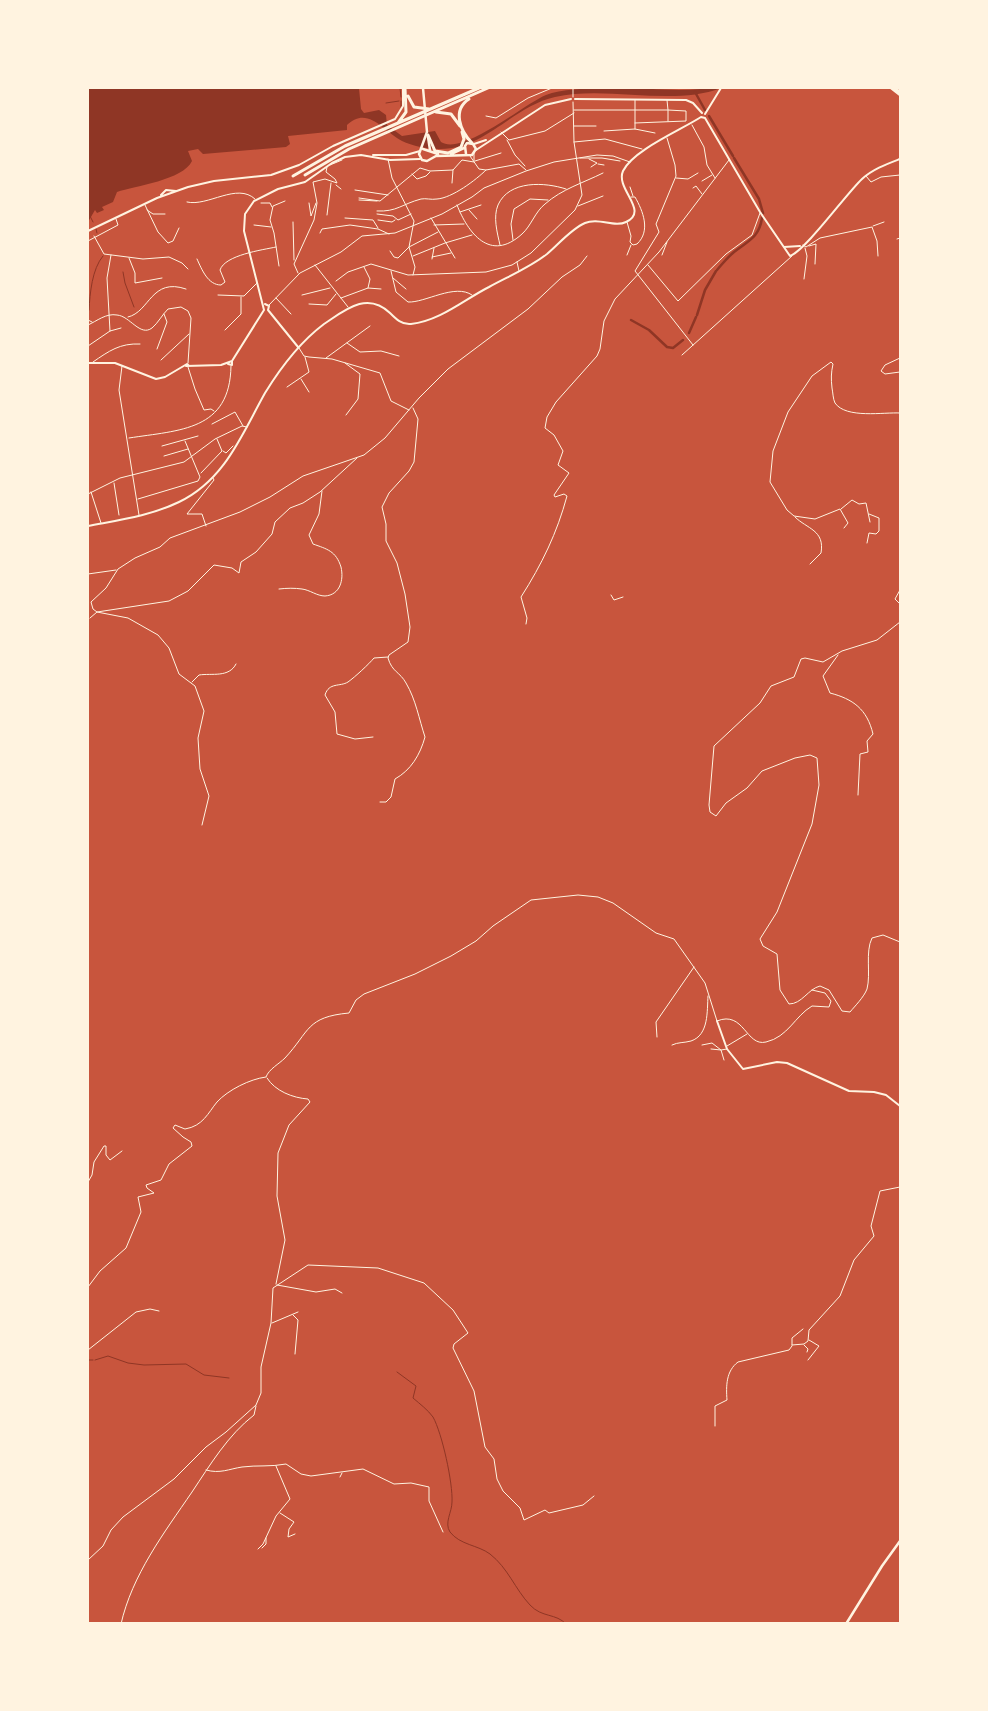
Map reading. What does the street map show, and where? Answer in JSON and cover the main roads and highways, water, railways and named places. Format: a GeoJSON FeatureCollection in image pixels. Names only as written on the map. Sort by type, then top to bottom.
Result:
{"type":"FeatureCollection","features":[{"type":"Feature","properties":{"kind":"highway"},"geometry":{"type":"LineString","coordinates":[[405,88],[409,101],[414,107],[451,114],[457,120],[465,138],[475,144]]}},
{"type":"Feature","properties":{"kind":"highway"},"geometry":{"type":"LineString","coordinates":[[395,126],[406,112],[405,88]]}},
{"type":"Feature","properties":{"kind":"highway"},"geometry":{"type":"LineString","coordinates":[[434,110],[479,88]]}},
{"type":"Feature","properties":{"kind":"highway"},"geometry":{"type":"LineString","coordinates":[[305,175],[349,149],[395,126],[488,88]]}},
{"type":"Feature","properties":{"kind":"highway"},"geometry":{"type":"LineString","coordinates":[[464,147],[465,138],[459,111],[463,103],[473,95]]}},
{"type":"Feature","properties":{"kind":"highway"},"geometry":{"type":"LineString","coordinates":[[293,176],[336,150],[383,132]]}},
{"type":"Feature","properties":{"kind":"highway"},"geometry":{"type":"LineString","coordinates":[[428,134],[431,151],[443,153],[457,151],[465,138]]}},
{"type":"Feature","properties":{"kind":"main road"},"geometry":{"type":"LineString","coordinates":[[423,88],[428,134],[420,151],[420,158],[425,161],[431,158],[475,152],[475,144],[457,151]]}},
{"type":"Feature","properties":{"kind":"main road"},"geometry":{"type":"LineString","coordinates":[[891,88],[900,94]]}},
{"type":"Feature","properties":{"kind":"main road"},"geometry":{"type":"LineString","coordinates":[[895,88],[900,94]]}},
{"type":"Feature","properties":{"kind":"main road"},"geometry":{"type":"LineString","coordinates":[[464,147],[467,154]]}},
{"type":"Feature","properties":{"kind":"main road"},"geometry":{"type":"LineString","coordinates":[[420,151],[431,151],[431,158]]}},
{"type":"Feature","properties":{"kind":"main road"},"geometry":{"type":"LineString","coordinates":[[846,1624],[900,1541]]}},
{"type":"Feature","properties":{"kind":"waterway"},"geometry":{"type":"LineString","coordinates":[[400,88],[401,97]]}},
{"type":"Feature","properties":{"kind":"waterway"},"geometry":{"type":"LineString","coordinates":[[695,92],[705,110]]}},
{"type":"Feature","properties":{"kind":"waterway"},"geometry":{"type":"LineString","coordinates":[[386,103],[399,101]]}},
{"type":"Feature","properties":{"kind":"waterway"},"geometry":{"type":"LineString","coordinates":[[401,101],[401,107]]}},
{"type":"Feature","properties":{"kind":"waterway"},"geometry":{"type":"LineString","coordinates":[[709,116],[733,156]]}},
{"type":"Feature","properties":{"kind":"waterway"},"geometry":{"type":"LineString","coordinates":[[734,158],[759,199],[763,213]]}},
{"type":"Feature","properties":{"kind":"waterway"},"geometry":{"type":"LineString","coordinates":[[90,216],[93,222]]}},
{"type":"Feature","properties":{"kind":"waterway"},"geometry":{"type":"LineString","coordinates":[[717,270],[732,254],[756,235],[762,218]]}},
{"type":"Feature","properties":{"kind":"waterway"},"geometry":{"type":"LineString","coordinates":[[96,229],[97,233]]}},
{"type":"Feature","properties":{"kind":"waterway"},"geometry":{"type":"LineString","coordinates":[[89,310],[94,274],[103,256]]}},
{"type":"Feature","properties":{"kind":"waterway"},"geometry":{"type":"LineString","coordinates":[[697,315],[705,290],[716,271]]}},
{"type":"Feature","properties":{"kind":"waterway"},"geometry":{"type":"LineString","coordinates":[[123,272],[134,307]]}},
{"type":"Feature","properties":{"kind":"waterway"},"geometry":{"type":"LineString","coordinates":[[689,333],[696,317]]}},
{"type":"Feature","properties":{"kind":"waterway"},"geometry":{"type":"LineString","coordinates":[[631,320],[649,330],[667,347],[673,348],[683,340]]}},
{"type":"Feature","properties":{"kind":"waterway"},"geometry":{"type":"LineString","coordinates":[[95,1360],[108,1356],[128,1363],[144,1365],[186,1364],[204,1375],[229,1378]]}},
{"type":"Feature","properties":{"kind":"waterway"},"geometry":{"type":"LineString","coordinates":[[88,1360],[93,1360]]}},
{"type":"Feature","properties":{"kind":"waterway"},"geometry":{"type":"LineString","coordinates":[[397,1372],[416,1386],[413,1398],[433,1417],[440,1434],[449,1471],[452,1494],[452,1506],[448,1525],[450,1532],[459,1540],[490,1554],[507,1572],[530,1605],[539,1612],[558,1618],[566,1624]]}}]}
